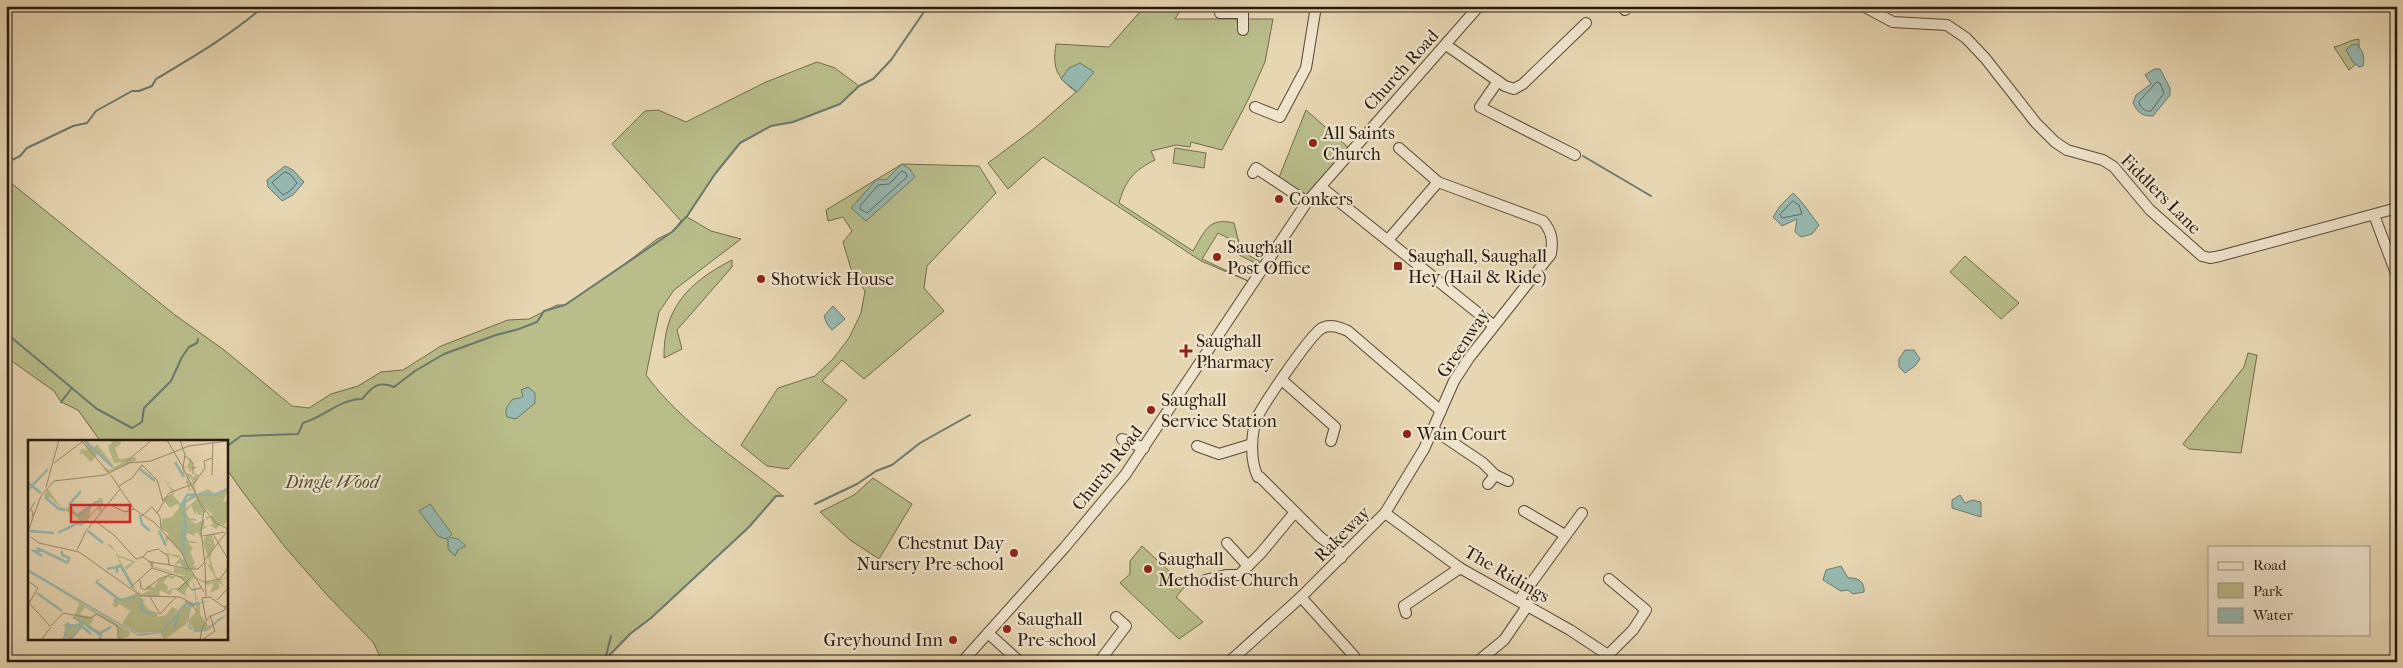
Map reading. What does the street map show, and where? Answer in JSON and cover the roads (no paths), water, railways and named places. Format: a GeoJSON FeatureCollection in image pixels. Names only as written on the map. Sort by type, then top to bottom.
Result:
{"type":"FeatureCollection","features":[{"type":"Feature","properties":{"kind":"street"},"geometry":{"type":"LineString","coordinates":[[1255,107],[1280,117],[1306,68],[1316,6]]}},
{"type":"Feature","properties":{"kind":"street","name":"Church Road"},"geometry":{"type":"LineString","coordinates":[[962,662],[1120,482],[1307,202],[1369,129],[1479,6]]}},
{"type":"Feature","properties":{"kind":"street","name":"Fiddlers Lane"},"geometry":{"type":"LineString","coordinates":[[1863,6],[1893,22],[1947,25],[1966,38],[1985,58],[2036,123],[2055,142],[2067,150],[2103,160],[2114,167],[2150,210],[2202,256],[2210,258],[2220,256],[2397,208]]}},
{"type":"Feature","properties":{"kind":"street"},"geometry":{"type":"LineString","coordinates":[[1220,13],[1243,10],[1243,30]]}},
{"type":"Feature","properties":{"kind":"street"},"geometry":{"type":"LineString","coordinates":[[1446,45],[1498,81],[1514,89],[1523,84],[1586,23]]}},
{"type":"Feature","properties":{"kind":"street"},"geometry":{"type":"LineString","coordinates":[[1498,81],[1477,107],[1575,155]]}},
{"type":"Feature","properties":{"kind":"street","name":"Greenway"},"geometry":{"type":"LineString","coordinates":[[1399,148],[1438,182],[1543,221],[1549,228],[1553,239],[1551,254],[1493,325],[1454,381],[1442,408]]}},
{"type":"Feature","properties":{"kind":"street"},"geometry":{"type":"LineString","coordinates":[[1257,168],[1307,202]]}},
{"type":"Feature","properties":{"kind":"street"},"geometry":{"type":"LineString","coordinates":[[1388,240],[1438,182]]}},
{"type":"Feature","properties":{"kind":"street"},"geometry":{"type":"LineString","coordinates":[[1321,187],[1493,325]]}},
{"type":"Feature","properties":{"kind":"street"},"geometry":{"type":"LineString","coordinates":[[2374,215],[2397,276]]}},
{"type":"Feature","properties":{"kind":"street"},"geometry":{"type":"LineString","coordinates":[[1341,558],[1339,550],[1320,537],[1254,471],[1252,444],[1257,417],[1313,336],[1322,329],[1338,327],[1348,331],[1442,408]]}},
{"type":"Feature","properties":{"kind":"street"},"geometry":{"type":"LineString","coordinates":[[1282,380],[1339,424],[1331,441]]}},
{"type":"Feature","properties":{"kind":"street","name":"Rakeway"},"geometry":{"type":"LineString","coordinates":[[1229,662],[1301,598],[1385,513],[1424,449],[1434,430],[1442,408]]}},
{"type":"Feature","properties":{"kind":"street"},"geometry":{"type":"LineString","coordinates":[[1434,430],[1466,450],[1495,475],[1508,481]]}},
{"type":"Feature","properties":{"kind":"street"},"geometry":{"type":"LineString","coordinates":[[1122,439],[1144,448]]}},
{"type":"Feature","properties":{"kind":"street"},"geometry":{"type":"LineString","coordinates":[[1198,446],[1219,454],[1252,444]]}},
{"type":"Feature","properties":{"kind":"street"},"geometry":{"type":"LineString","coordinates":[[1488,484],[1495,475]]}},
{"type":"Feature","properties":{"kind":"street"},"geometry":{"type":"LineString","coordinates":[[1524,511],[1536,514],[1565,535]]}},
{"type":"Feature","properties":{"kind":"street"},"geometry":{"type":"LineString","coordinates":[[1205,580],[1226,575],[1239,575],[1261,553],[1294,512]]}},
{"type":"Feature","properties":{"kind":"street","name":"The Ridings"},"geometry":{"type":"LineString","coordinates":[[1385,513],[1460,568],[1523,602],[1610,658]]}},
{"type":"Feature","properties":{"kind":"street"},"geometry":{"type":"LineString","coordinates":[[1477,662],[1504,640],[1523,602],[1565,535],[1582,514]]}},
{"type":"Feature","properties":{"kind":"street"},"geometry":{"type":"LineString","coordinates":[[1227,543],[1246,568]]}},
{"type":"Feature","properties":{"kind":"street"},"geometry":{"type":"LineString","coordinates":[[1402,607],[1460,568]]}},
{"type":"Feature","properties":{"kind":"street"},"geometry":{"type":"LineString","coordinates":[[1610,658],[1633,630],[1646,610],[1614,579]]}},
{"type":"Feature","properties":{"kind":"street"},"geometry":{"type":"LineString","coordinates":[[1301,598],[1354,656],[1348,662]]}},
{"type":"Feature","properties":{"kind":"street"},"geometry":{"type":"LineString","coordinates":[[1099,662],[1129,628],[1116,617]]}},
{"type":"Feature","properties":{"kind":"street"},"geometry":{"type":"LineString","coordinates":[[988,633],[1020,662]]}},
{"type":"Feature","properties":{"kind":"water"},"geometry":{"type":"Polygon","coordinates":[[[2357,44],[2364,57],[2363,66],[2359,67],[2353,62],[2346,50],[2351,45],[2357,44]]]}},
{"type":"Feature","properties":{"kind":"water"},"geometry":{"type":"Polygon","coordinates":[[[1080,63],[1094,72],[1077,92],[1061,79],[1069,68],[1080,63]]]}},
{"type":"Feature","properties":{"kind":"water"},"geometry":{"type":"Polygon","coordinates":[[[2154,69],[2160,69],[2170,88],[2170,95],[2153,116],[2143,115],[2133,103],[2136,95],[2151,84],[2145,75],[2154,69]]]}},
{"type":"Feature","properties":{"kind":"water"},"geometry":{"type":"Polygon","coordinates":[[[902,164],[910,169],[915,177],[866,221],[851,208],[877,179],[886,180],[902,164]]]}},
{"type":"Feature","properties":{"kind":"water"},"geometry":{"type":"Polygon","coordinates":[[[285,166],[293,170],[304,182],[293,195],[282,201],[268,187],[267,180],[285,166]]]}},
{"type":"Feature","properties":{"kind":"water"},"geometry":{"type":"Polygon","coordinates":[[[1793,193],[1819,225],[1812,234],[1801,237],[1795,232],[1797,219],[1782,226],[1773,217],[1780,206],[1793,193]]]}},
{"type":"Feature","properties":{"kind":"water"},"geometry":{"type":"Polygon","coordinates":[[[833,306],[845,319],[832,330],[824,316],[833,306]]]}},
{"type":"Feature","properties":{"kind":"water"},"geometry":{"type":"Polygon","coordinates":[[[1905,350],[1914,350],[1920,359],[1915,366],[1905,373],[1899,367],[1899,359],[1905,350]]]}},
{"type":"Feature","properties":{"kind":"water"},"geometry":{"type":"Polygon","coordinates":[[[528,387],[535,393],[535,403],[516,419],[507,417],[506,409],[508,405],[513,399],[523,396],[521,390],[528,387]]]}},
{"type":"Feature","properties":{"kind":"water"},"geometry":{"type":"Polygon","coordinates":[[[1960,495],[1965,503],[1972,500],[1981,502],[1981,517],[1952,508],[1952,500],[1960,495]]]}},
{"type":"Feature","properties":{"kind":"water"},"geometry":{"type":"Polygon","coordinates":[[[430,504],[452,534],[449,537],[458,539],[466,546],[458,550],[455,556],[448,549],[448,537],[446,539],[438,536],[419,511],[430,504]]]}},
{"type":"Feature","properties":{"kind":"water"},"geometry":{"type":"Polygon","coordinates":[[[1841,566],[1848,578],[1858,579],[1862,583],[1864,592],[1853,594],[1848,590],[1841,591],[1823,580],[1826,570],[1841,566]]]}},
{"type":"Feature","properties":{"kind":"waterway"},"geometry":{"type":"LineString","coordinates":[[6,163],[20,156],[27,148],[73,126],[87,123],[96,111],[132,91],[139,91],[152,86],[156,79],[225,36],[264,6]]}},
{"type":"Feature","properties":{"kind":"waterway"},"geometry":{"type":"LineString","coordinates":[[228,446],[241,436],[298,434],[303,423],[346,402],[362,399],[376,386],[388,385],[394,387],[415,371],[444,354],[537,322],[544,311],[565,305],[672,232],[687,216],[715,174],[740,143],[771,126],[793,122],[840,104],[859,86],[873,79],[891,60],[928,6]]}},
{"type":"Feature","properties":{"kind":"waterway"},"geometry":{"type":"LineString","coordinates":[[1583,156],[1651,196]]}},
{"type":"Feature","properties":{"kind":"waterway"},"geometry":{"type":"LineString","coordinates":[[6,333],[97,409],[132,428],[142,422],[144,408],[171,381],[182,357],[189,347],[197,343],[198,339]]}},
{"type":"Feature","properties":{"kind":"waterway"},"geometry":{"type":"LineString","coordinates":[[61,402],[72,388]]}},
{"type":"Feature","properties":{"kind":"waterway"},"geometry":{"type":"LineString","coordinates":[[815,504],[857,484],[876,471],[892,465],[920,443],[970,415]]}},
{"type":"Feature","properties":{"kind":"waterway"},"geometry":{"type":"LineString","coordinates":[[603,662],[630,634],[651,618],[749,527],[776,496],[783,496]]}},
{"type":"Feature","properties":{"kind":"waterway"},"geometry":{"type":"LineString","coordinates":[[605,660],[611,636]]}},
{"type":"Feature","properties":{"kind":"place","name":"All Saints Church"},"geometry":{"type":"Point","coordinates":[1313,143]}},
{"type":"Feature","properties":{"kind":"place","name":"Conkers"},"geometry":{"type":"Point","coordinates":[1279,199]}},
{"type":"Feature","properties":{"kind":"place","name":"Saughall Post Office"},"geometry":{"type":"Point","coordinates":[1217,257]}},
{"type":"Feature","properties":{"kind":"place","name":"Saughall, Saughall Hey (Hail & Ride)"},"geometry":{"type":"Point","coordinates":[1398,266]}},
{"type":"Feature","properties":{"kind":"place","name":"Shotwick House"},"geometry":{"type":"Point","coordinates":[761,279]}},
{"type":"Feature","properties":{"kind":"place","name":"Saughall Pharmacy"},"geometry":{"type":"Point","coordinates":[1186,351]}},
{"type":"Feature","properties":{"kind":"place","name":"Saughall Service Station"},"geometry":{"type":"Point","coordinates":[1151,410]}},
{"type":"Feature","properties":{"kind":"place","name":"Wain Court"},"geometry":{"type":"Point","coordinates":[1407,434]}},
{"type":"Feature","properties":{"kind":"place","name":"Chestnut Day Nursery Pre-school"},"geometry":{"type":"Point","coordinates":[1014,553]}},
{"type":"Feature","properties":{"kind":"place","name":"Saughall Methodist Church"},"geometry":{"type":"Point","coordinates":[1148,569]}},
{"type":"Feature","properties":{"kind":"place","name":"Saughall Pre-school"},"geometry":{"type":"Point","coordinates":[1007,629]}},
{"type":"Feature","properties":{"kind":"place","name":"Greyhound Inn"},"geometry":{"type":"Point","coordinates":[953,640]}},
{"type":"Feature","properties":{"kind":"park label","name":"Dingle Wood"},"geometry":{"type":"Point","coordinates":[332,482]}}]}
